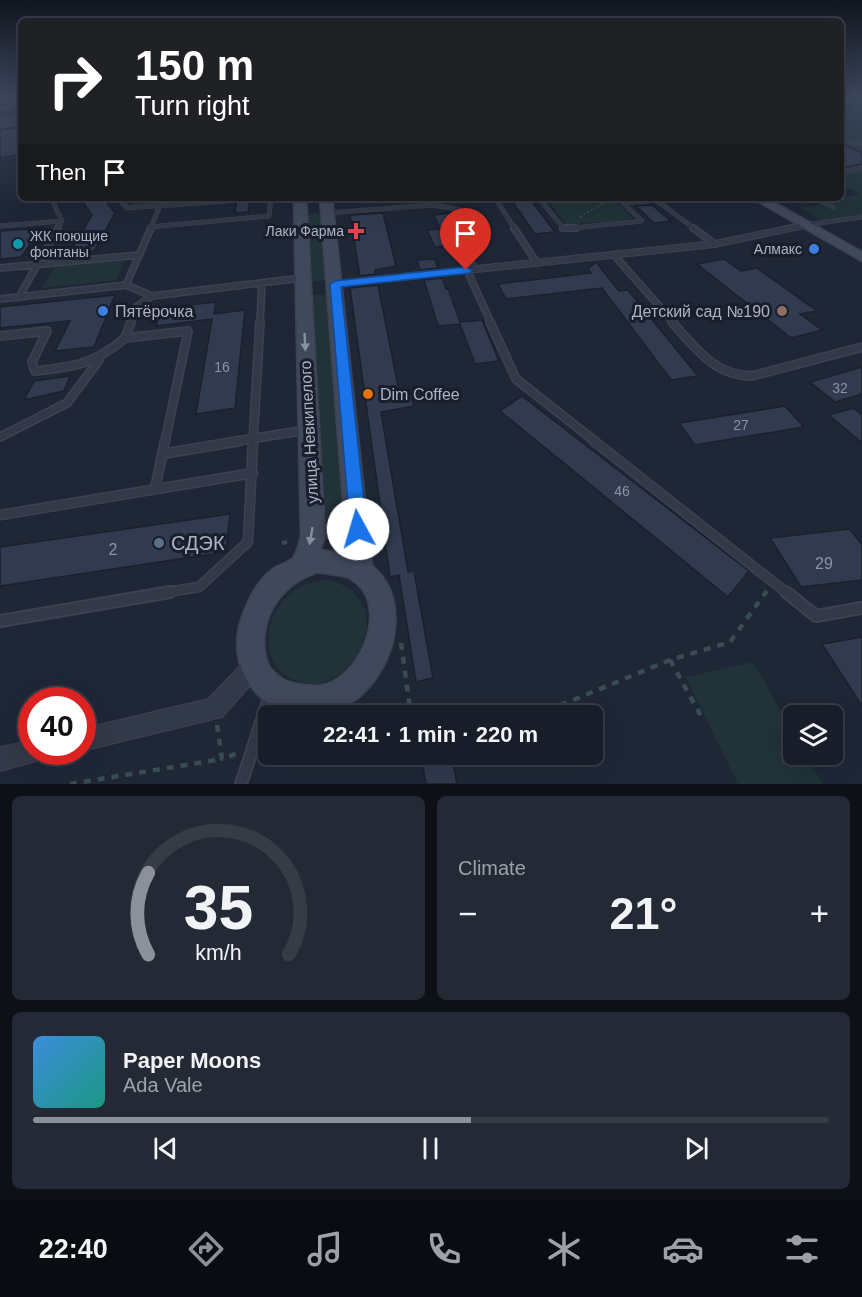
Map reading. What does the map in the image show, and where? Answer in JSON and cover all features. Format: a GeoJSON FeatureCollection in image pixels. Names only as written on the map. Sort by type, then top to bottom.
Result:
{"type":"FeatureCollection","features":[{"type":"Feature","properties":{"kind":"street","name":"улица Невкипелого"},"geometry":{"type":"LineString","coordinates":[[301,201],[319,287],[360,570]]}},
{"type":"Feature","properties":{"kind":"street","name":"улица Невкипелого"},"geometry":{"type":"LineString","coordinates":[[302,566],[314,537],[309,430],[319,287],[328,213],[326,201]]}},
{"type":"Feature","properties":{"kind":"street"},"geometry":{"type":"LineString","coordinates":[[763,201],[862,257]]}},
{"type":"Feature","properties":{"kind":"street"},"geometry":{"type":"LineString","coordinates":[[319,287],[715,244],[806,225]]}},
{"type":"Feature","properties":{"kind":"street"},"geometry":{"type":"LineString","coordinates":[[317,561],[346,563],[360,570],[377,589],[385,616],[382,639],[372,662],[349,687],[333,696],[301,701],[272,690],[254,666],[250,649],[250,632],[263,598],[274,585],[302,566],[317,561]]}},
{"type":"Feature","properties":{"kind":"street"},"geometry":{"type":"LineString","coordinates":[[96,737],[214,709],[254,666]]}},
{"type":"Feature","properties":{"kind":"street"},"geometry":{"type":"LineString","coordinates":[[0,759],[18,755]]}},
{"type":"Feature","properties":{"kind":"lane"},"geometry":{"type":"LineString","coordinates":[[844,141],[862,144]]}},
{"type":"Feature","properties":{"kind":"lane"},"geometry":{"type":"LineString","coordinates":[[844,172],[862,168]]}},
{"type":"Feature","properties":{"kind":"lane"},"geometry":{"type":"LineString","coordinates":[[52,201],[62,221]]}},
{"type":"Feature","properties":{"kind":"lane"},"geometry":{"type":"LineString","coordinates":[[121,201],[127,208],[226,201]]}},
{"type":"Feature","properties":{"kind":"lane"},"geometry":{"type":"LineString","coordinates":[[150,227],[269,216],[271,201]]}},
{"type":"Feature","properties":{"kind":"lane"},"geometry":{"type":"LineString","coordinates":[[431,201],[433,205]]}},
{"type":"Feature","properties":{"kind":"lane"},"geometry":{"type":"LineString","coordinates":[[497,201],[537,263]]}},
{"type":"Feature","properties":{"kind":"lane"},"geometry":{"type":"LineString","coordinates":[[541,201],[564,229],[642,221],[623,203],[645,201]]}},
{"type":"Feature","properties":{"kind":"lane"},"geometry":{"type":"LineString","coordinates":[[657,201],[715,244]]}},
{"type":"Feature","properties":{"kind":"lane"},"geometry":{"type":"LineString","coordinates":[[821,201],[832,207]]}},
{"type":"Feature","properties":{"kind":"lane"},"geometry":{"type":"LineString","coordinates":[[328,213],[433,205],[461,210],[473,234],[461,241],[470,270],[516,379],[816,616],[862,609]]}},
{"type":"Feature","properties":{"kind":"lane"},"geometry":{"type":"LineString","coordinates":[[126,285],[160,206]]}},
{"type":"Feature","properties":{"kind":"lane"},"geometry":{"type":"LineString","coordinates":[[806,225],[862,217]]}},
{"type":"Feature","properties":{"kind":"lane"},"geometry":{"type":"LineString","coordinates":[[0,226],[62,221]]}},
{"type":"Feature","properties":{"kind":"lane"},"geometry":{"type":"LineString","coordinates":[[19,297],[62,221]]}},
{"type":"Feature","properties":{"kind":"lane"},"geometry":{"type":"LineString","coordinates":[[0,268],[139,255]]}},
{"type":"Feature","properties":{"kind":"lane"},"geometry":{"type":"LineString","coordinates":[[614,255],[704,358],[719,370],[736,376],[752,376],[862,347]]}},
{"type":"Feature","properties":{"kind":"lane"},"geometry":{"type":"LineString","coordinates":[[0,336],[47,331],[32,362],[35,371],[86,365],[99,359],[125,338],[136,307],[152,296],[262,283],[319,287]]}},
{"type":"Feature","properties":{"kind":"lane"},"geometry":{"type":"LineString","coordinates":[[0,621],[199,587],[248,542],[262,283]]}},
{"type":"Feature","properties":{"kind":"lane"},"geometry":{"type":"LineString","coordinates":[[0,299],[126,285],[152,296]]}},
{"type":"Feature","properties":{"kind":"lane"},"geometry":{"type":"LineString","coordinates":[[125,338],[188,331],[155,489]]}},
{"type":"Feature","properties":{"kind":"lane"},"geometry":{"type":"LineString","coordinates":[[0,437],[67,403],[99,359]]}},
{"type":"Feature","properties":{"kind":"lane"},"geometry":{"type":"LineString","coordinates":[[162,454],[309,430]]}},
{"type":"Feature","properties":{"kind":"lane"},"geometry":{"type":"LineString","coordinates":[[0,515],[253,473]]}},
{"type":"Feature","properties":{"kind":"lane"},"geometry":{"type":"LineString","coordinates":[[241,784],[272,690]]}},
{"type":"Feature","properties":{"kind":"path"},"geometry":{"type":"LineString","coordinates":[[577,219],[607,201]]}},
{"type":"Feature","properties":{"kind":"path"},"geometry":{"type":"LineString","coordinates":[[561,705],[670,660],[730,642],[773,582]]}},
{"type":"Feature","properties":{"kind":"path"},"geometry":{"type":"LineString","coordinates":[[400,636],[409,705]]}},
{"type":"Feature","properties":{"kind":"path"},"geometry":{"type":"LineString","coordinates":[[670,660],[701,716],[705,715]]}},
{"type":"Feature","properties":{"kind":"path"},"geometry":{"type":"LineString","coordinates":[[214,709],[222,759]]}},
{"type":"Feature","properties":{"kind":"path"},"geometry":{"type":"LineString","coordinates":[[70,784],[222,759],[251,748]]}},
{"type":"Feature","properties":{"kind":"shaded area"},"geometry":{"type":"Polygon","coordinates":[[[844,133],[862,133],[862,216],[826,223],[800,208],[821,205],[814,201],[844,201],[844,198],[860,194],[844,186],[844,133]]]}},
{"type":"Feature","properties":{"kind":"shaded area"},"geometry":{"type":"Polygon","coordinates":[[[134,201],[188,201],[131,206],[134,201]]]}},
{"type":"Feature","properties":{"kind":"shaded area"},"geometry":{"type":"Polygon","coordinates":[[[548,201],[615,201],[633,219],[567,225],[548,201]]]}},
{"type":"Feature","properties":{"kind":"shaded area"},"geometry":{"type":"Polygon","coordinates":[[[321,213],[328,280],[311,282],[307,214],[321,213]]]}},
{"type":"Feature","properties":{"kind":"shaded area"},"geometry":{"type":"Polygon","coordinates":[[[125,260],[116,280],[42,288],[55,267],[125,260]]]}},
{"type":"Feature","properties":{"kind":"shaded area"},"geometry":{"type":"Polygon","coordinates":[[[329,295],[349,523],[324,527],[312,297],[329,295]]]}},
{"type":"Feature","properties":{"kind":"shaded area"},"geometry":{"type":"Polygon","coordinates":[[[327,580],[350,590],[363,606],[367,625],[362,645],[352,663],[336,677],[318,684],[297,681],[279,670],[270,655],[268,645],[271,623],[281,604],[296,589],[327,580]]]}},
{"type":"Feature","properties":{"kind":"shaded area"},"geometry":{"type":"Polygon","coordinates":[[[753,662],[783,715],[783,765],[812,765],[823,784],[738,784],[686,677],[753,662]]]}},
{"type":"Feature","properties":{"kind":"building"},"geometry":{"type":"Polygon","coordinates":[[[0,133],[18,133],[18,155],[0,158],[0,133]]]}},
{"type":"Feature","properties":{"kind":"building"},"geometry":{"type":"Polygon","coordinates":[[[844,145],[862,153],[862,164],[844,168],[844,145]]]}},
{"type":"Feature","properties":{"kind":"building"},"geometry":{"type":"Polygon","coordinates":[[[82,201],[105,201],[115,213],[94,251],[69,254],[92,215],[82,201]]]}},
{"type":"Feature","properties":{"kind":"building"},"geometry":{"type":"Polygon","coordinates":[[[237,201],[250,201],[248,212],[235,213],[237,201]]]}},
{"type":"Feature","properties":{"kind":"building"},"geometry":{"type":"Polygon","coordinates":[[[512,201],[532,201],[555,232],[535,234],[512,201]]]}},
{"type":"Feature","properties":{"kind":"building"},"geometry":{"type":"Polygon","coordinates":[[[652,205],[671,221],[654,223],[636,206],[652,205]]]}},
{"type":"Feature","properties":{"kind":"building"},"geometry":{"type":"Polygon","coordinates":[[[383,213],[396,266],[375,270],[376,274],[360,276],[350,215],[383,213]]]}},
{"type":"Feature","properties":{"kind":"building"},"geometry":{"type":"Polygon","coordinates":[[[451,213],[459,229],[446,231],[453,245],[435,247],[427,230],[440,229],[434,215],[451,213]]]}},
{"type":"Feature","properties":{"kind":"building","name":"ЖК поющие фонтаны"},"geometry":{"type":"Polygon","coordinates":[[[42,228],[21,257],[0,259],[0,231],[42,228]]]}},
{"type":"Feature","properties":{"kind":"building"},"geometry":{"type":"Polygon","coordinates":[[[435,259],[438,268],[420,270],[417,260],[435,259]]]}},
{"type":"Feature","properties":{"kind":"building"},"geometry":{"type":"Polygon","coordinates":[[[724,259],[741,271],[757,268],[817,311],[800,314],[822,330],[791,338],[697,264],[724,259]]]}},
{"type":"Feature","properties":{"kind":"building"},"geometry":{"type":"Polygon","coordinates":[[[596,262],[619,291],[628,290],[698,376],[671,380],[602,288],[506,299],[498,284],[591,273],[588,269],[596,262]]]}},
{"type":"Feature","properties":{"kind":"building"},"geometry":{"type":"Polygon","coordinates":[[[442,278],[460,322],[482,320],[499,361],[475,364],[460,324],[438,326],[424,280],[442,278]]]}},
{"type":"Feature","properties":{"kind":"building"},"geometry":{"type":"Polygon","coordinates":[[[378,285],[399,391],[409,389],[414,406],[381,412],[408,572],[414,571],[433,678],[416,682],[399,575],[390,577],[350,288],[378,285]]]}},
{"type":"Feature","properties":{"kind":"building"},"geometry":{"type":"Polygon","coordinates":[[[115,295],[94,347],[55,351],[70,321],[0,328],[0,307],[115,295]]]}},
{"type":"Feature","properties":{"kind":"building"},"geometry":{"type":"Polygon","coordinates":[[[216,302],[214,314],[245,310],[235,408],[196,414],[212,319],[156,326],[161,308],[216,302]]]}},
{"type":"Feature","properties":{"kind":"building"},"geometry":{"type":"Polygon","coordinates":[[[862,367],[862,394],[835,402],[810,382],[862,367]]]}},
{"type":"Feature","properties":{"kind":"building"},"geometry":{"type":"Polygon","coordinates":[[[70,376],[64,391],[24,400],[34,381],[70,376]]]}},
{"type":"Feature","properties":{"kind":"building"},"geometry":{"type":"Polygon","coordinates":[[[522,396],[749,571],[728,597],[500,411],[522,396]]]}},
{"type":"Feature","properties":{"kind":"building"},"geometry":{"type":"Polygon","coordinates":[[[785,406],[804,427],[695,445],[679,423],[785,406]]]}},
{"type":"Feature","properties":{"kind":"building"},"geometry":{"type":"Polygon","coordinates":[[[853,408],[862,415],[862,443],[829,415],[853,408]]]}},
{"type":"Feature","properties":{"kind":"building"},"geometry":{"type":"Polygon","coordinates":[[[230,514],[226,552],[0,586],[0,547],[230,514]]]}},
{"type":"Feature","properties":{"kind":"building"},"geometry":{"type":"Polygon","coordinates":[[[850,529],[862,545],[862,580],[801,587],[770,538],[850,529]]]}},
{"type":"Feature","properties":{"kind":"building"},"geometry":{"type":"Polygon","coordinates":[[[862,637],[862,706],[822,644],[862,637]]]}},
{"type":"Feature","properties":{"kind":"building"},"geometry":{"type":"Polygon","coordinates":[[[423,765],[453,765],[457,784],[426,784],[423,765]]]}},
{"type":"Feature","properties":{"kind":"place","name":"Лаки Фарма"},"geometry":{"type":"Point","coordinates":[356,231]}},
{"type":"Feature","properties":{"kind":"place","name":"ЖК поющие фонтаны"},"geometry":{"type":"Point","coordinates":[18,244]}},
{"type":"Feature","properties":{"kind":"place","name":"Алмакс"},"geometry":{"type":"Point","coordinates":[814,249]}},
{"type":"Feature","properties":{"kind":"place","name":"Пятёрочка"},"geometry":{"type":"Point","coordinates":[103,311]}},
{"type":"Feature","properties":{"kind":"place","name":"Детский сад №190"},"geometry":{"type":"Point","coordinates":[782,311]}},
{"type":"Feature","properties":{"kind":"place","name":"Dim Coffee"},"geometry":{"type":"Point","coordinates":[368,394]}},
{"type":"Feature","properties":{"kind":"place","name":"СДЭК"},"geometry":{"type":"Point","coordinates":[159,543]}},
{"type":"Feature","properties":{"kind":"route"},"geometry":{"type":"LineString","coordinates":[[358,529],[335,284],[466,270]]}}]}
